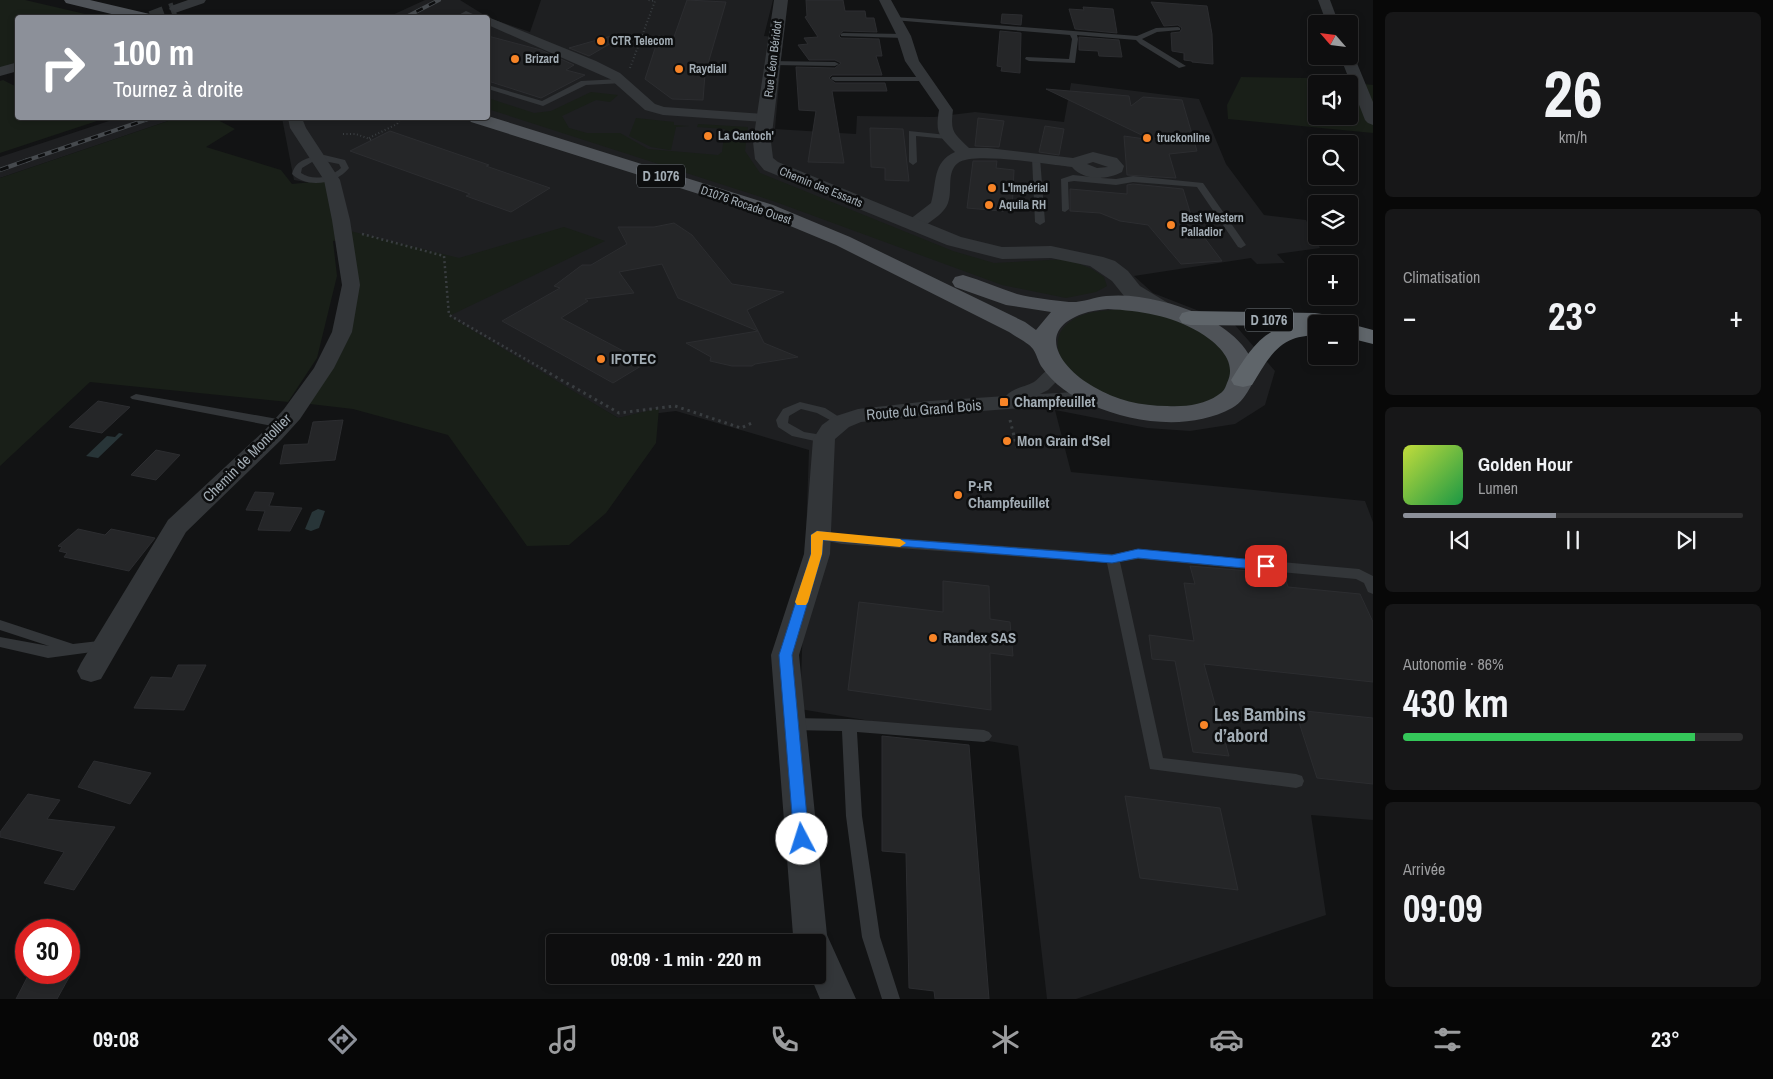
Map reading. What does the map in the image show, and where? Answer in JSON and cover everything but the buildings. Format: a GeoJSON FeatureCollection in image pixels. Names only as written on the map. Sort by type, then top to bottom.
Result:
{"type":"FeatureCollection","features":[{"type":"Feature","properties":{"kind":"highway","name":"D 1076"},"geometry":{"type":"LineString","coordinates":[[1190,318],[1308,320]]}},
{"type":"Feature","properties":{"kind":"highway","name":"D 1076"},"geometry":{"type":"LineString","coordinates":[[1358,326],[1373,329]]}},
{"type":"Feature","properties":{"kind":"highway","name":"D 1076"},"geometry":{"type":"LineString","coordinates":[[1243,380],[1264,348],[1272,340],[1296,330],[1308,329]]}},
{"type":"Feature","properties":{"kind":"highway"},"geometry":{"type":"LineString","coordinates":[[1358,333],[1373,336]]}},
{"type":"Feature","properties":{"kind":"main road"},"geometry":{"type":"LineString","coordinates":[[71,0],[136,15]]}},
{"type":"Feature","properties":{"kind":"main road","name":"D1076 Rocade Ouest"},"geometry":{"type":"LineString","coordinates":[[483,120],[766,209],[843,241]]}},
{"type":"Feature","properties":{"kind":"main road","name":"D 1076"},"geometry":{"type":"LineString","coordinates":[[843,241],[934,271],[1006,298],[1073,309]]}},
{"type":"Feature","properties":{"kind":"main road","name":"D 1076"},"geometry":{"type":"LineString","coordinates":[[843,241],[1017,327],[1043,345]]}},
{"type":"Feature","properties":{"kind":"main road"},"geometry":{"type":"LineString","coordinates":[[1108,302],[1134,303],[1160,308],[1190,318],[1214,331],[1232,346],[1242,363],[1243,380],[1234,395],[1216,407],[1189,413],[1149,412],[1124,408],[1093,397],[1072,385],[1056,372],[1047,358],[1043,345],[1045,330],[1056,318],[1073,309],[1108,302]]}},
{"type":"Feature","properties":{"kind":"street"},"geometry":{"type":"LineString","coordinates":[[174,9],[200,0]]}},
{"type":"Feature","properties":{"kind":"street","name":"Rue Léon Béridot"},"geometry":{"type":"LineString","coordinates":[[765,118],[781,0]]}},
{"type":"Feature","properties":{"kind":"street"},"geometry":{"type":"LineString","coordinates":[[885,0],[904,36],[912,61],[946,110],[943,129],[947,137],[965,153]]}},
{"type":"Feature","properties":{"kind":"street"},"geometry":{"type":"LineString","coordinates":[[1324,0],[1330,15]]}},
{"type":"Feature","properties":{"kind":"street"},"geometry":{"type":"LineString","coordinates":[[490,22],[615,76],[650,107],[663,111],[765,118]]}},
{"type":"Feature","properties":{"kind":"street"},"geometry":{"type":"LineString","coordinates":[[1351,65],[1373,120]]}},
{"type":"Feature","properties":{"kind":"street"},"geometry":{"type":"LineString","coordinates":[[0,72],[15,67]]}},
{"type":"Feature","properties":{"kind":"street","name":"Chemin des Essarts"},"geometry":{"type":"LineString","coordinates":[[765,118],[762,153],[764,159],[771,166],[954,241],[982,250],[1025,254],[1051,252],[1082,256],[1107,266],[1120,276],[1132,291],[1160,308]]}},
{"type":"Feature","properties":{"kind":"street","name":"Chemin de Montollier"},"geometry":{"type":"LineString","coordinates":[[92,671],[177,526],[283,424],[324,368],[342,332],[351,285],[342,228],[331,178],[298,128],[296,120]]}},
{"type":"Feature","properties":{"kind":"street"},"geometry":{"type":"LineString","coordinates":[[915,224],[938,206],[944,171],[948,163],[952,158],[965,153],[988,153],[1078,163],[1082,158],[1093,157],[1111,161],[1116,166],[1113,171],[1096,176]]}},
{"type":"Feature","properties":{"kind":"street"},"geometry":{"type":"LineString","coordinates":[[1108,302],[1115,295],[1120,276]]}},
{"type":"Feature","properties":{"kind":"street","name":"Route du Grand Bois"},"geometry":{"type":"LineString","coordinates":[[1006,409],[1041,386],[1056,372]]}},
{"type":"Feature","properties":{"kind":"street","name":"Route du Grand Bois"},"geometry":{"type":"LineString","coordinates":[[817,535],[832,431],[858,416],[897,411],[1006,409],[1093,397]]}},
{"type":"Feature","properties":{"kind":"street"},"geometry":{"type":"LineString","coordinates":[[810,934],[785,655],[816,554],[817,535]]}},
{"type":"Feature","properties":{"kind":"street"},"geometry":{"type":"LineString","coordinates":[[826,971],[838,999]]}},
{"type":"Feature","properties":{"kind":"lane"},"geometry":{"type":"LineString","coordinates":[[896,19],[1138,38],[1156,30],[1178,29]]}},
{"type":"Feature","properties":{"kind":"lane"},"geometry":{"type":"LineString","coordinates":[[1029,59],[1072,61],[1075,39],[1073,33]]}},
{"type":"Feature","properties":{"kind":"lane"},"geometry":{"type":"LineString","coordinates":[[843,35],[904,36]]}},
{"type":"Feature","properties":{"kind":"lane"},"geometry":{"type":"LineString","coordinates":[[1138,38],[1142,43],[1182,66]]}},
{"type":"Feature","properties":{"kind":"lane"},"geometry":{"type":"LineString","coordinates":[[773,63],[835,64]]}},
{"type":"Feature","properties":{"kind":"lane"},"geometry":{"type":"LineString","coordinates":[[834,79],[923,79]]}},
{"type":"Feature","properties":{"kind":"lane"},"geometry":{"type":"LineString","coordinates":[[490,88],[543,104],[584,84],[622,83]]}},
{"type":"Feature","properties":{"kind":"lane"},"geometry":{"type":"LineString","coordinates":[[913,162],[912,133],[947,137]]}},
{"type":"Feature","properties":{"kind":"lane"},"geometry":{"type":"LineString","coordinates":[[1036,158],[1040,222]]}},
{"type":"Feature","properties":{"kind":"lane"},"geometry":{"type":"LineString","coordinates":[[1065,209],[1064,182],[1073,178],[1096,176],[1116,182],[1136,179],[1200,185],[1241,245]]}},
{"type":"Feature","properties":{"kind":"lane"},"geometry":{"type":"LineString","coordinates":[[136,397],[283,424]]}},
{"type":"Feature","properties":{"kind":"lane"},"geometry":{"type":"LineString","coordinates":[[817,535],[842,539],[1112,559],[1138,554],[1358,574],[1369,580],[1373,589]]}},
{"type":"Feature","properties":{"kind":"lane"},"geometry":{"type":"LineString","coordinates":[[1112,559],[1156,764],[1296,781]]}},
{"type":"Feature","properties":{"kind":"lane"},"geometry":{"type":"LineString","coordinates":[[0,626],[73,648]]}},
{"type":"Feature","properties":{"kind":"lane"},"geometry":{"type":"LineString","coordinates":[[0,642],[48,652],[107,645]]}},
{"type":"Feature","properties":{"kind":"lane"},"geometry":{"type":"LineString","coordinates":[[791,724],[849,725],[984,736]]}},
{"type":"Feature","properties":{"kind":"lane"},"geometry":{"type":"LineString","coordinates":[[849,725],[854,816],[871,937],[891,999]]}},
{"type":"Feature","properties":{"kind":"path"},"geometry":{"type":"LineString","coordinates":[[622,83],[655,1],[648,0]]}},
{"type":"Feature","properties":{"kind":"path"},"geometry":{"type":"LineString","coordinates":[[369,138],[397,124],[400,120]]}},
{"type":"Feature","properties":{"kind":"path"},"geometry":{"type":"LineString","coordinates":[[343,134],[356,134],[372,140]]}},
{"type":"Feature","properties":{"kind":"path"},"geometry":{"type":"LineString","coordinates":[[342,228],[444,256],[449,315],[619,413],[675,406],[741,428],[752,423]]}},
{"type":"Feature","properties":{"kind":"path"},"geometry":{"type":"LineString","coordinates":[[1006,409],[1017,448]]}},
{"type":"Feature","properties":{"kind":"shaded area"},"geometry":{"type":"Polygon","coordinates":[[[0,0],[25,0],[89,15],[15,15],[15,63],[0,68],[0,0]]]}},
{"type":"Feature","properties":{"kind":"shaded area"},"geometry":{"type":"Polygon","coordinates":[[[425,0],[460,0],[484,15],[392,15],[425,0]]]}},
{"type":"Feature","properties":{"kind":"shaded area"},"geometry":{"type":"Polygon","coordinates":[[[541,0],[773,0],[764,36],[783,38],[775,129],[856,134],[857,116],[934,117],[975,112],[1064,122],[1071,83],[1199,99],[1226,164],[1264,215],[1306,220],[1308,224],[1308,245],[1318,245],[1320,248],[1277,254],[1285,263],[1257,264],[1251,258],[1134,276],[1153,293],[1235,325],[1275,371],[1265,405],[1235,424],[1190,431],[1147,428],[1055,410],[1071,472],[1365,501],[1373,522],[1373,820],[1311,815],[1326,915],[1076,999],[1047,999],[1018,746],[800,709],[809,450],[676,411],[618,418],[440,316],[336,229],[317,184],[294,180],[282,120],[490,120],[490,18],[530,32],[541,0]]]}},
{"type":"Feature","properties":{"kind":"shaded area"},"geometry":{"type":"Polygon","coordinates":[[[1241,77],[1308,78],[1308,125],[1358,125],[1358,83],[1373,85],[1373,133],[1228,119],[1227,105],[1241,77]]]}},
{"type":"Feature","properties":{"kind":"shaded area"},"geometry":{"type":"Polygon","coordinates":[[[3,80],[15,86],[15,120],[100,120],[0,153],[0,81],[3,80]]]}},
{"type":"Feature","properties":{"kind":"shaded area"},"geometry":{"type":"Polygon","coordinates":[[[591,92],[618,95],[610,102],[596,100],[562,116],[569,128],[587,133],[620,133],[648,149],[718,155],[722,152],[725,129],[697,127],[698,124],[748,127],[745,151],[760,173],[953,251],[994,263],[1068,259],[1092,269],[1104,277],[1107,286],[1096,292],[1066,298],[1002,285],[773,201],[490,110],[490,99],[534,113],[551,111],[591,92]]]}},
{"type":"Feature","properties":{"kind":"shaded area"},"geometry":{"type":"Polygon","coordinates":[[[636,118],[674,122],[674,125],[689,126],[676,127],[671,150],[669,150],[651,147],[629,136],[636,118]]]}},
{"type":"Feature","properties":{"kind":"shaded area"},"geometry":{"type":"Polygon","coordinates":[[[112,120],[171,120],[0,178],[0,157],[112,120]]]}},
{"type":"Feature","properties":{"kind":"shaded area"},"geometry":{"type":"Polygon","coordinates":[[[171,120],[218,120],[235,129],[206,147],[281,170],[292,184],[332,180],[342,229],[459,258],[564,227],[605,241],[449,316],[618,418],[659,408],[656,443],[606,513],[569,545],[527,546],[448,435],[353,409],[310,404],[350,322],[344,240],[333,241],[337,276],[317,358],[288,402],[90,382],[0,466],[0,178],[171,120]]]}},
{"type":"Feature","properties":{"kind":"shaded area"},"geometry":{"type":"Polygon","coordinates":[[[1119,309],[1169,317],[1199,330],[1213,340],[1233,366],[1224,393],[1209,401],[1192,406],[1159,408],[1126,402],[1096,390],[1074,375],[1061,358],[1058,349],[1058,340],[1061,332],[1067,324],[1083,315],[1119,309]]]}},
{"type":"Feature","properties":{"kind":"shaded area"},"geometry":{"type":"Polygon","coordinates":[[[119,433],[123,434],[98,458],[86,456],[107,436],[115,437],[119,433]]]}},
{"type":"Feature","properties":{"kind":"shaded area"},"geometry":{"type":"Polygon","coordinates":[[[318,509],[325,511],[319,528],[311,531],[305,529],[312,512],[318,509]]]}},
{"type":"Feature","properties":{"kind":"tunnel"},"geometry":{"type":"LineString","coordinates":[[159,15],[175,9]]}},
{"type":"Feature","properties":{"kind":"railway"},"geometry":{"type":"LineString","coordinates":[[410,15],[439,0]]}},
{"type":"Feature","properties":{"kind":"railway"},"geometry":{"type":"LineString","coordinates":[[25,161],[145,120]]}},
{"type":"Feature","properties":{"kind":"railway"},"geometry":{"type":"LineString","coordinates":[[0,170],[28,160]]}},
{"type":"Feature","properties":{"kind":"slow traffic"},"geometry":{"type":"LineString","coordinates":[[802,602],[816,554],[817,535],[842,539],[900,543]]}},
{"type":"Feature","properties":{"kind":"place","name":"CTR Telecom"},"geometry":{"type":"Point","coordinates":[601,41]}},
{"type":"Feature","properties":{"kind":"place","name":"Brizard"},"geometry":{"type":"Point","coordinates":[515,59]}},
{"type":"Feature","properties":{"kind":"place","name":"Raydiall"},"geometry":{"type":"Point","coordinates":[679,69]}},
{"type":"Feature","properties":{"kind":"place","name":"La Cantoch'"},"geometry":{"type":"Point","coordinates":[708,136]}},
{"type":"Feature","properties":{"kind":"place","name":"truckonline"},"geometry":{"type":"Point","coordinates":[1147,138]}},
{"type":"Feature","properties":{"kind":"place","name":"L'Impérial"},"geometry":{"type":"Point","coordinates":[992,188]}},
{"type":"Feature","properties":{"kind":"place","name":"Aquila RH"},"geometry":{"type":"Point","coordinates":[989,205]}},
{"type":"Feature","properties":{"kind":"place","name":"Best Western Palladior"},"geometry":{"type":"Point","coordinates":[1171,225]}},
{"type":"Feature","properties":{"kind":"place","name":"IFOTEC"},"geometry":{"type":"Point","coordinates":[601,359]}},
{"type":"Feature","properties":{"kind":"place","name":"Champfeuillet"},"geometry":{"type":"Point","coordinates":[1004,402]}},
{"type":"Feature","properties":{"kind":"place","name":"Mon Grain d'Sel"},"geometry":{"type":"Point","coordinates":[1007,441]}},
{"type":"Feature","properties":{"kind":"place","name":"P+R Champfeuillet"},"geometry":{"type":"Point","coordinates":[958,495]}},
{"type":"Feature","properties":{"kind":"place","name":"Randex SAS"},"geometry":{"type":"Point","coordinates":[933,638]}},
{"type":"Feature","properties":{"kind":"place","name":"Les Bambins d’abord"},"geometry":{"type":"Point","coordinates":[1204,725]}},
{"type":"Feature","properties":{"kind":"route"},"geometry":{"type":"LineString","coordinates":[[802,839],[785,655],[816,554],[817,535],[842,539],[1112,559],[1138,554],[1266,566]]}}]}
